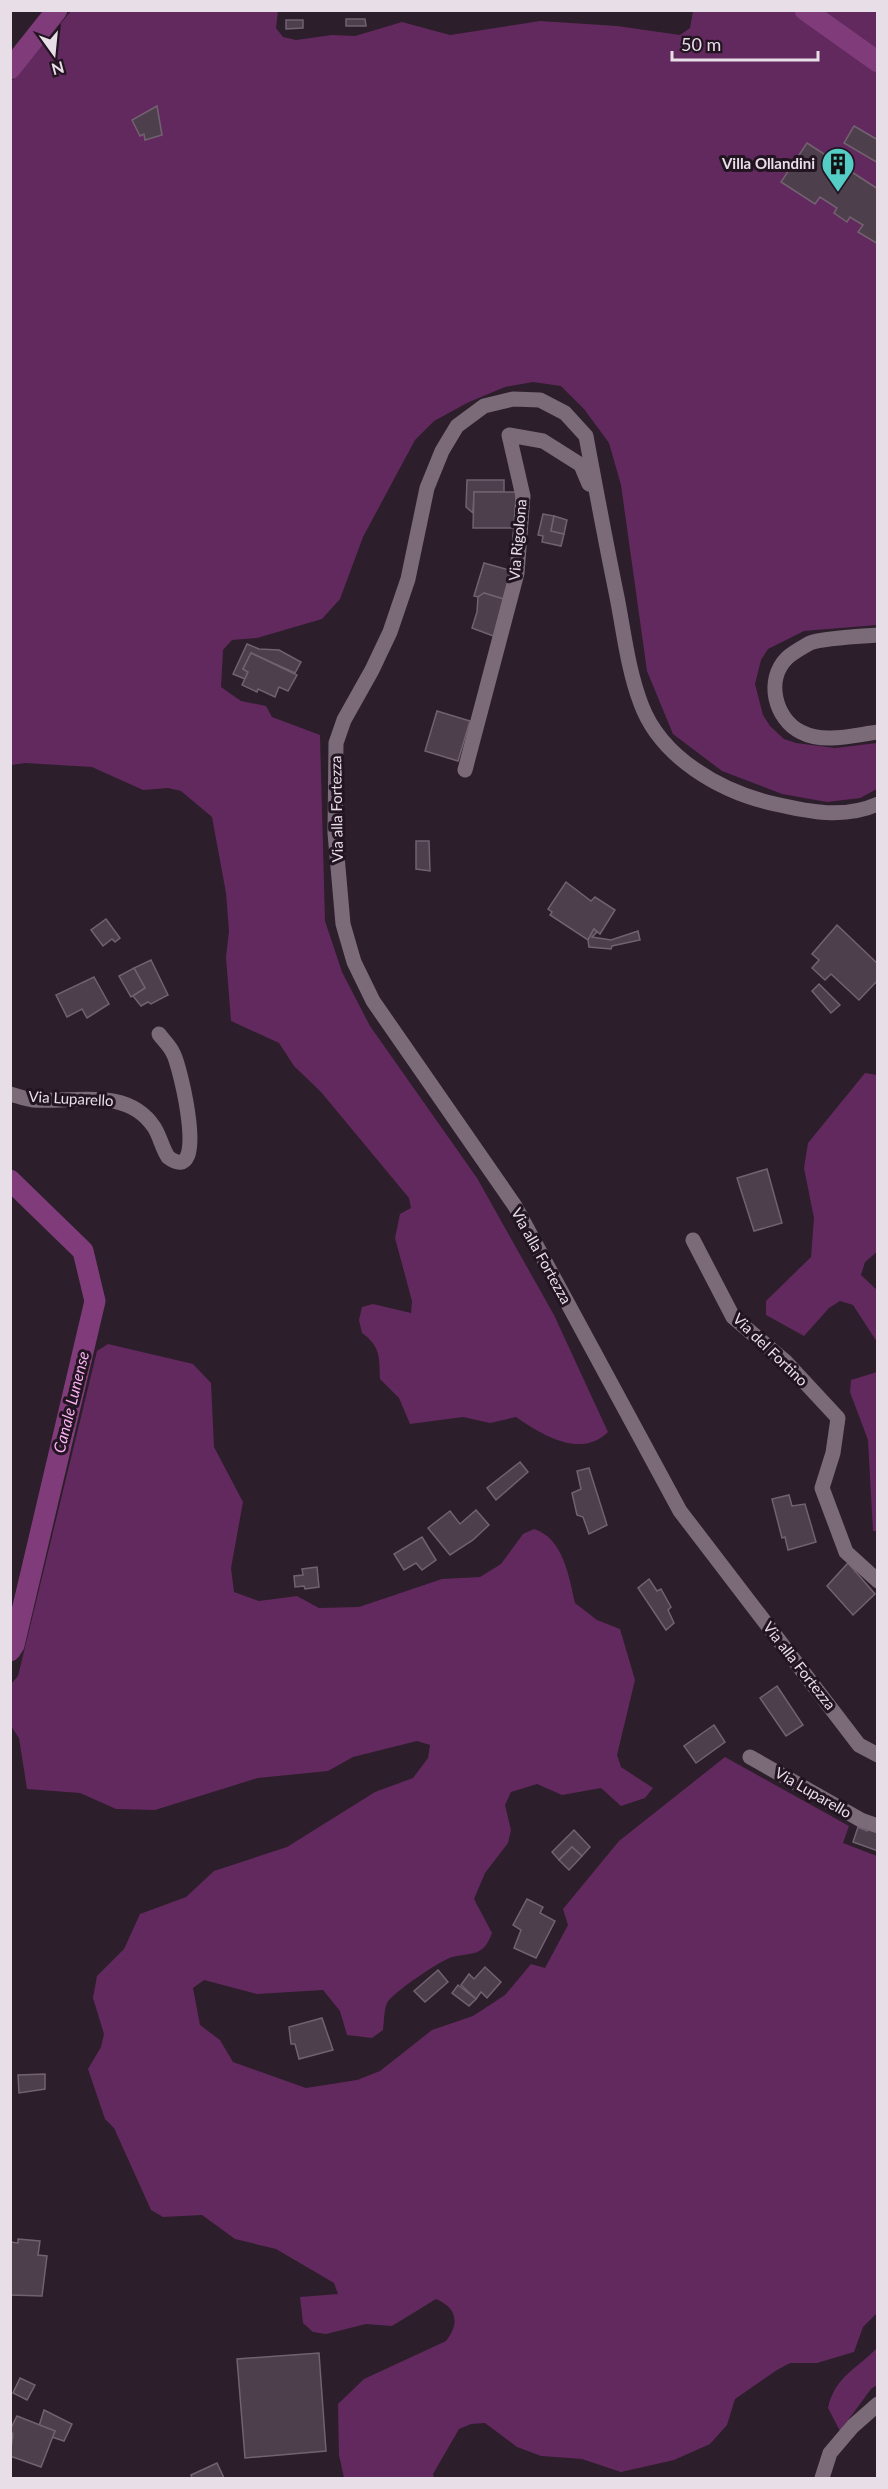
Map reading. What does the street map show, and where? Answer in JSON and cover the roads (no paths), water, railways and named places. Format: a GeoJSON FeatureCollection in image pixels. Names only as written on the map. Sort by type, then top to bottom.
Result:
{"type":"FeatureCollection","features":[{"type":"Feature","properties":{"kind":"street","name":"Via alla Fortezza"},"geometry":{"type":"LineString","coordinates":[[878,804],[864,810],[836,814],[797,809],[757,800],[723,786],[685,762],[659,738],[641,706],[627,656],[586,436],[565,413],[540,400],[513,399],[484,406],[458,426],[442,451],[428,488],[408,579],[390,632],[344,720],[336,742],[335,833],[343,924],[354,962],[373,1001],[515,1206],[680,1511],[859,1744],[878,1755]]}},
{"type":"Feature","properties":{"kind":"street","name":"Via Rigolona"},"geometry":{"type":"LineString","coordinates":[[465,770],[517,573],[523,496],[508,435],[543,441],[580,465],[600,512]]}},
{"type":"Feature","properties":{"kind":"street"},"geometry":{"type":"LineString","coordinates":[[878,635],[812,642],[786,659],[775,682],[777,708],[786,721],[802,733],[829,739],[878,732]]}},
{"type":"Feature","properties":{"kind":"street","name":"Via Luparello"},"geometry":{"type":"LineString","coordinates":[[10,1094],[31,1100],[122,1102],[138,1110],[154,1127],[168,1157],[172,1160],[186,1158],[191,1149],[185,1095],[174,1054],[159,1034]]}},
{"type":"Feature","properties":{"kind":"street","name":"Via del Fortino"},"geometry":{"type":"LineString","coordinates":[[693,1240],[733,1317],[786,1362],[838,1418],[833,1453],[822,1488],[846,1551],[878,1581]]}},
{"type":"Feature","properties":{"kind":"street","name":"Via Luparello"},"geometry":{"type":"LineString","coordinates":[[750,1757],[861,1820],[878,1826]]}},
{"type":"Feature","properties":{"kind":"street"},"geometry":{"type":"LineString","coordinates":[[822,2478],[830,2454],[853,2426],[878,2404]]}},
{"type":"Feature","properties":{"kind":"waterway","name":"Canale Lunense"},"geometry":{"type":"LineString","coordinates":[[10,69],[57,10]]}},
{"type":"Feature","properties":{"kind":"waterway","name":"Canale Lunense"},"geometry":{"type":"LineString","coordinates":[[805,10],[878,62]]}},
{"type":"Feature","properties":{"kind":"waterway","name":"Canale Lunense"},"geometry":{"type":"LineString","coordinates":[[10,1180],[83,1251],[95,1301],[14,1645],[10,1651]]}},
{"type":"Feature","properties":{"kind":"place","name":"Villa Ollandini"},"geometry":{"type":"Point","coordinates":[838,193]}}]}
